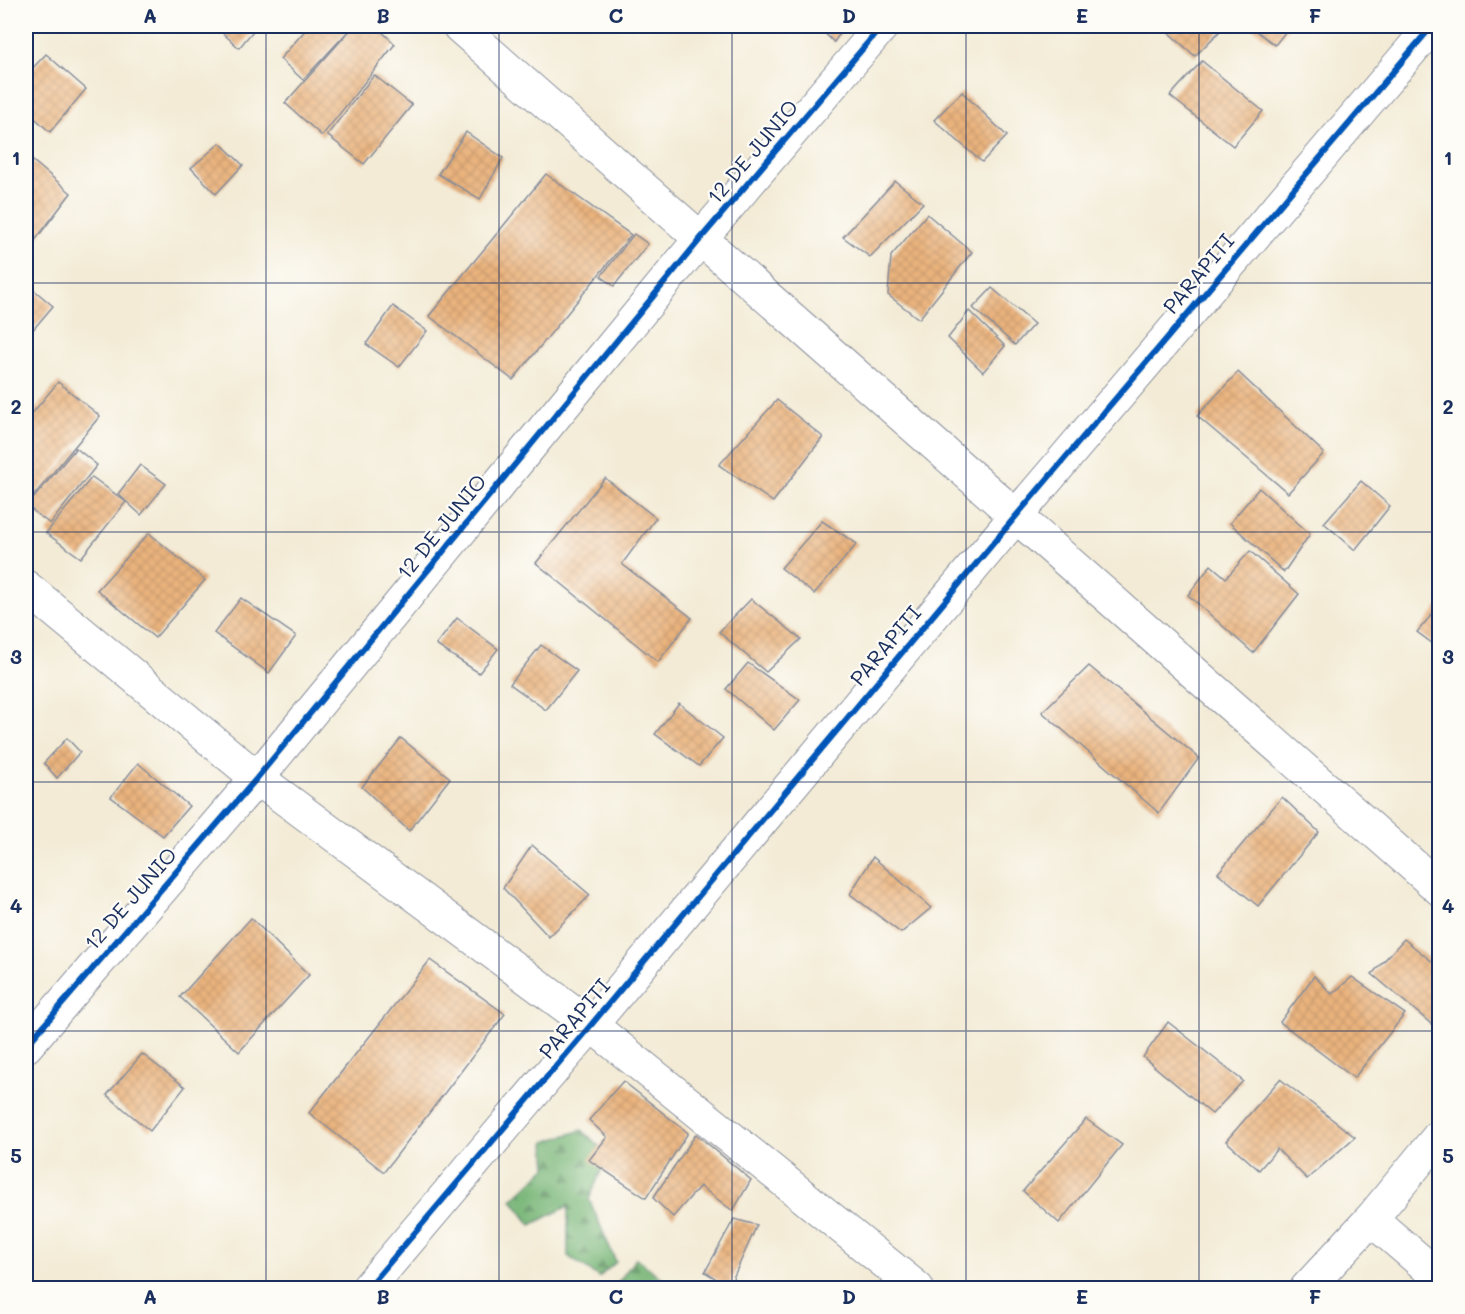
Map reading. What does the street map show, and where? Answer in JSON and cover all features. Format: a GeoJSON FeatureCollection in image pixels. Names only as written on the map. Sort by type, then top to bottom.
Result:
{"type":"FeatureCollection","features":[{"type":"Feature","properties":{"kind":"street"},"geometry":{"type":"LineString","coordinates":[[459,26],[702,237],[1440,889]]}},
{"type":"Feature","properties":{"kind":"street","name":"12 DE JUNIO"},"geometry":{"type":"LineString","coordinates":[[26,1046],[257,778],[702,237],[882,26]]}},
{"type":"Feature","properties":{"kind":"street","name":"PARAPITI"},"geometry":{"type":"LineString","coordinates":[[368,1288],[1016,516],[1432,26]]}},
{"type":"Feature","properties":{"kind":"street"},"geometry":{"type":"LineString","coordinates":[[26,587],[257,778],[591,1025],[917,1288]]}},
{"type":"Feature","properties":{"kind":"street"},"geometry":{"type":"LineString","coordinates":[[1307,1288],[1371,1219],[1440,1135]]}},
{"type":"Feature","properties":{"kind":"street"},"geometry":{"type":"LineString","coordinates":[[1371,1219],[1440,1278]]}},
{"type":"Feature","properties":{"kind":"green space"},"geometry":{"type":"Polygon","coordinates":[[[582,1130],[608,1155],[589,1199],[616,1262],[599,1277],[568,1256],[568,1206],[531,1225],[512,1200],[547,1167],[545,1142],[582,1130]]]}},
{"type":"Feature","properties":{"kind":"green space"},"geometry":{"type":"Polygon","coordinates":[[[636,1258],[674,1288],[614,1288],[636,1258]]]}},
{"type":"Feature","properties":{"kind":"building"},"geometry":{"type":"Polygon","coordinates":[[[257,26],[239,48],[216,27],[257,26]]]}},
{"type":"Feature","properties":{"kind":"building"},"geometry":{"type":"Polygon","coordinates":[[[309,26],[353,26],[303,80],[280,59],[309,26]]]}},
{"type":"Feature","properties":{"kind":"building"},"geometry":{"type":"Polygon","coordinates":[[[354,26],[376,26],[395,44],[322,136],[285,103],[354,26]]]}},
{"type":"Feature","properties":{"kind":"building"},"geometry":{"type":"Polygon","coordinates":[[[817,26],[845,26],[834,42],[817,26]]]}},
{"type":"Feature","properties":{"kind":"building"},"geometry":{"type":"Polygon","coordinates":[[[1067,26],[1082,26],[1075,33],[1067,26]]]}},
{"type":"Feature","properties":{"kind":"building"},"geometry":{"type":"Polygon","coordinates":[[[1161,26],[1225,26],[1195,56],[1161,26]]]}},
{"type":"Feature","properties":{"kind":"building"},"geometry":{"type":"Polygon","coordinates":[[[1250,26],[1290,26],[1275,45],[1250,26]]]}},
{"type":"Feature","properties":{"kind":"building"},"geometry":{"type":"Polygon","coordinates":[[[46,54],[86,89],[50,132],[26,110],[26,75],[46,54]]]}},
{"type":"Feature","properties":{"kind":"building"},"geometry":{"type":"Polygon","coordinates":[[[1202,61],[1263,111],[1233,146],[1170,96],[1202,61]]]}},
{"type":"Feature","properties":{"kind":"building"},"geometry":{"type":"Polygon","coordinates":[[[374,75],[412,105],[364,164],[327,135],[374,75]]]}},
{"type":"Feature","properties":{"kind":"building"},"geometry":{"type":"Polygon","coordinates":[[[962,92],[1007,136],[982,162],[934,120],[962,92]]]}},
{"type":"Feature","properties":{"kind":"building"},"geometry":{"type":"Polygon","coordinates":[[[466,132],[503,158],[480,199],[438,174],[466,132]]]}},
{"type":"Feature","properties":{"kind":"building"},"geometry":{"type":"Polygon","coordinates":[[[220,143],[243,165],[216,194],[191,168],[220,143]]]}},
{"type":"Feature","properties":{"kind":"building"},"geometry":{"type":"Polygon","coordinates":[[[26,155],[71,193],[30,247],[26,243],[26,155]]]}},
{"type":"Feature","properties":{"kind":"building"},"geometry":{"type":"Polygon","coordinates":[[[546,174],[631,235],[513,380],[429,316],[546,174]]]}},
{"type":"Feature","properties":{"kind":"building"},"geometry":{"type":"Polygon","coordinates":[[[895,181],[923,203],[870,257],[843,237],[895,181]]]}},
{"type":"Feature","properties":{"kind":"building"},"geometry":{"type":"Polygon","coordinates":[[[927,214],[972,252],[919,319],[888,295],[891,256],[927,214]]]}},
{"type":"Feature","properties":{"kind":"building"},"geometry":{"type":"Polygon","coordinates":[[[634,234],[648,244],[614,286],[601,276],[634,234]]]}},
{"type":"Feature","properties":{"kind":"building"},"geometry":{"type":"Polygon","coordinates":[[[26,283],[53,306],[26,338],[26,283]]]}},
{"type":"Feature","properties":{"kind":"building"},"geometry":{"type":"Polygon","coordinates":[[[992,288],[1034,324],[1015,345],[973,308],[992,288]]]}},
{"type":"Feature","properties":{"kind":"building"},"geometry":{"type":"Polygon","coordinates":[[[393,306],[427,331],[399,367],[366,344],[393,306]]]}},
{"type":"Feature","properties":{"kind":"building"},"geometry":{"type":"Polygon","coordinates":[[[969,311],[1005,346],[983,372],[948,338],[969,311]]]}},
{"type":"Feature","properties":{"kind":"building"},"geometry":{"type":"Polygon","coordinates":[[[1238,372],[1324,453],[1288,493],[1197,416],[1238,372]]]}},
{"type":"Feature","properties":{"kind":"building"},"geometry":{"type":"Polygon","coordinates":[[[58,382],[100,416],[31,499],[26,494],[26,421],[58,382]]]}},
{"type":"Feature","properties":{"kind":"building"},"geometry":{"type":"Polygon","coordinates":[[[777,400],[823,437],[773,502],[719,465],[777,400]]]}},
{"type":"Feature","properties":{"kind":"building"},"geometry":{"type":"Polygon","coordinates":[[[76,448],[97,465],[50,524],[27,506],[76,448]]]}},
{"type":"Feature","properties":{"kind":"building"},"geometry":{"type":"Polygon","coordinates":[[[140,465],[166,484],[141,515],[118,494],[140,465]]]}},
{"type":"Feature","properties":{"kind":"building"},"geometry":{"type":"Polygon","coordinates":[[[92,477],[126,502],[81,558],[46,533],[92,477]]]}},
{"type":"Feature","properties":{"kind":"building"},"geometry":{"type":"Polygon","coordinates":[[[605,478],[656,518],[622,564],[692,618],[658,662],[536,563],[605,478]]]}},
{"type":"Feature","properties":{"kind":"building"},"geometry":{"type":"Polygon","coordinates":[[[1361,481],[1390,506],[1355,550],[1324,523],[1361,481]]]}},
{"type":"Feature","properties":{"kind":"building"},"geometry":{"type":"Polygon","coordinates":[[[1259,488],[1310,534],[1284,572],[1230,523],[1259,488]]]}},
{"type":"Feature","properties":{"kind":"building"},"geometry":{"type":"Polygon","coordinates":[[[822,521],[857,544],[814,594],[781,568],[822,521]]]}},
{"type":"Feature","properties":{"kind":"building"},"geometry":{"type":"Polygon","coordinates":[[[149,533],[205,580],[155,638],[97,590],[149,533]]]}},
{"type":"Feature","properties":{"kind":"building"},"geometry":{"type":"Polygon","coordinates":[[[1250,551],[1299,594],[1253,653],[1188,595],[1211,565],[1226,578],[1250,551]]]}},
{"type":"Feature","properties":{"kind":"building"},"geometry":{"type":"Polygon","coordinates":[[[241,598],[296,636],[269,673],[214,633],[241,598]]]}},
{"type":"Feature","properties":{"kind":"building"},"geometry":{"type":"Polygon","coordinates":[[[751,599],[801,639],[766,672],[719,632],[751,599]]]}},
{"type":"Feature","properties":{"kind":"building"},"geometry":{"type":"Polygon","coordinates":[[[1440,605],[1440,649],[1417,632],[1440,605]]]}},
{"type":"Feature","properties":{"kind":"building"},"geometry":{"type":"Polygon","coordinates":[[[457,618],[498,649],[479,673],[436,645],[457,618]]]}},
{"type":"Feature","properties":{"kind":"building"},"geometry":{"type":"Polygon","coordinates":[[[541,645],[577,671],[546,710],[510,684],[541,645]]]}},
{"type":"Feature","properties":{"kind":"building"},"geometry":{"type":"Polygon","coordinates":[[[748,663],[800,700],[774,730],[726,689],[748,663]]]}},
{"type":"Feature","properties":{"kind":"building"},"geometry":{"type":"Polygon","coordinates":[[[1089,666],[1199,758],[1159,813],[1042,712],[1089,666]]]}},
{"type":"Feature","properties":{"kind":"building"},"geometry":{"type":"Polygon","coordinates":[[[679,703],[723,738],[699,766],[655,734],[679,703]]]}},
{"type":"Feature","properties":{"kind":"building"},"geometry":{"type":"Polygon","coordinates":[[[67,738],[80,752],[57,778],[44,763],[67,738]]]}},
{"type":"Feature","properties":{"kind":"building"},"geometry":{"type":"Polygon","coordinates":[[[401,738],[450,778],[409,831],[362,787],[401,738]]]}},
{"type":"Feature","properties":{"kind":"building"},"geometry":{"type":"Polygon","coordinates":[[[138,763],[189,806],[163,836],[111,797],[138,763]]]}},
{"type":"Feature","properties":{"kind":"building"},"geometry":{"type":"Polygon","coordinates":[[[1282,797],[1319,832],[1258,906],[1218,873],[1282,797]]]}},
{"type":"Feature","properties":{"kind":"building"},"geometry":{"type":"Polygon","coordinates":[[[532,845],[590,895],[549,937],[503,888],[532,845]]]}},
{"type":"Feature","properties":{"kind":"building"},"geometry":{"type":"Polygon","coordinates":[[[873,857],[931,908],[901,933],[850,894],[873,857]]]}},
{"type":"Feature","properties":{"kind":"building"},"geometry":{"type":"Polygon","coordinates":[[[251,918],[309,975],[239,1052],[180,997],[251,918]]]}},
{"type":"Feature","properties":{"kind":"building"},"geometry":{"type":"Polygon","coordinates":[[[1404,939],[1440,968],[1440,1024],[1436,1028],[1372,974],[1404,939]]]}},
{"type":"Feature","properties":{"kind":"building"},"geometry":{"type":"Polygon","coordinates":[[[430,960],[505,1014],[384,1172],[309,1113],[430,960]]]}},
{"type":"Feature","properties":{"kind":"building"},"geometry":{"type":"Polygon","coordinates":[[[1314,976],[1332,994],[1352,977],[1405,1014],[1354,1078],[1280,1022],[1314,976]]]}},
{"type":"Feature","properties":{"kind":"building"},"geometry":{"type":"Polygon","coordinates":[[[1168,1022],[1243,1081],[1212,1114],[1143,1057],[1168,1022]]]}},
{"type":"Feature","properties":{"kind":"building"},"geometry":{"type":"Polygon","coordinates":[[[142,1054],[185,1087],[150,1131],[107,1095],[142,1054]]]}},
{"type":"Feature","properties":{"kind":"building"},"geometry":{"type":"Polygon","coordinates":[[[1280,1079],[1355,1137],[1307,1179],[1277,1149],[1259,1170],[1226,1141],[1280,1079]]]}},
{"type":"Feature","properties":{"kind":"building"},"geometry":{"type":"Polygon","coordinates":[[[623,1081],[688,1133],[646,1198],[589,1160],[607,1137],[589,1120],[623,1081]]]}},
{"type":"Feature","properties":{"kind":"building"},"geometry":{"type":"Polygon","coordinates":[[[1086,1119],[1122,1145],[1059,1223],[1023,1191],[1086,1119]]]}},
{"type":"Feature","properties":{"kind":"building"},"geometry":{"type":"Polygon","coordinates":[[[696,1134],[751,1180],[733,1211],[700,1186],[673,1217],[653,1198],[696,1134]]]}},
{"type":"Feature","properties":{"kind":"building"},"geometry":{"type":"Polygon","coordinates":[[[734,1219],[757,1225],[729,1287],[705,1272],[734,1219]]]}},
{"type":"Feature","properties":{"kind":"cycle path"},"geometry":{"type":"LineString","coordinates":[[26,1046],[257,778],[702,237],[882,26]]}},
{"type":"Feature","properties":{"kind":"cycle path"},"geometry":{"type":"LineString","coordinates":[[368,1288],[1016,516],[1432,26]]}}]}
